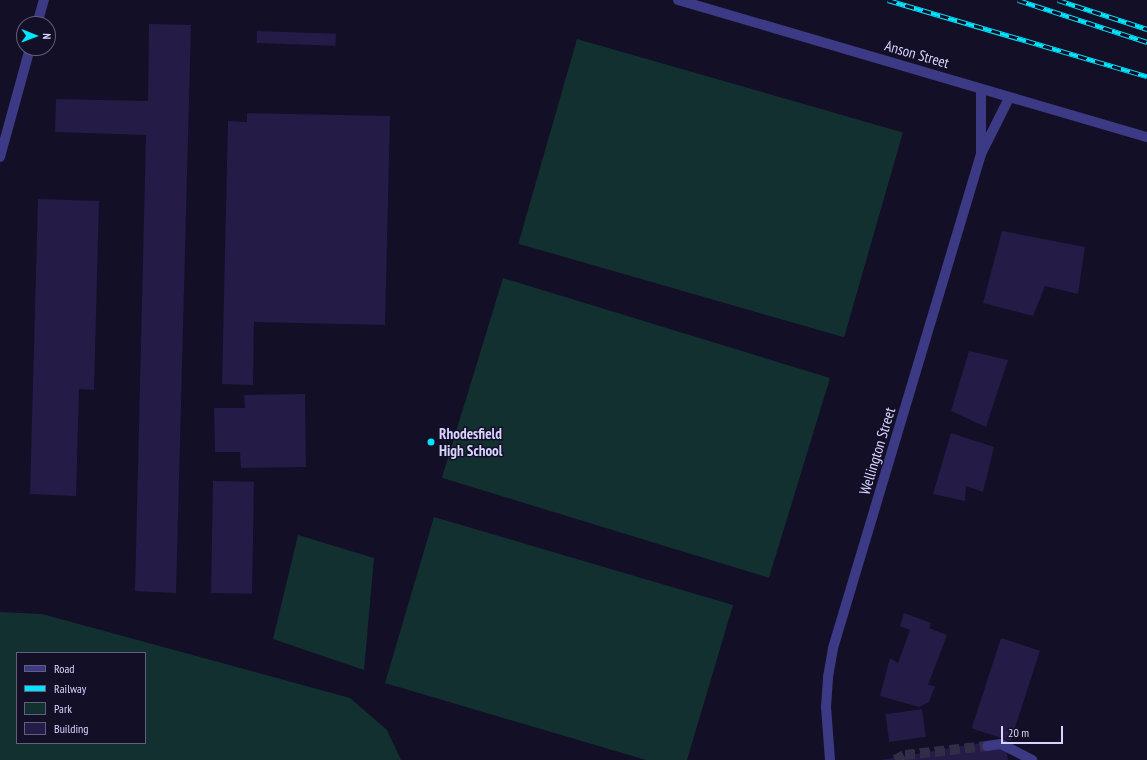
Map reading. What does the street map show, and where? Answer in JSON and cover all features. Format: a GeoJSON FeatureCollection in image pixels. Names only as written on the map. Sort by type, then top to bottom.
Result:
{"type":"FeatureCollection","features":[{"type":"Feature","properties":{"kind":"street"},"geometry":{"type":"LineString","coordinates":[[39,16],[44,0]]}},
{"type":"Feature","properties":{"kind":"street","name":"Anson Street"},"geometry":{"type":"LineString","coordinates":[[678,0],[1009,98],[1147,137]]}},
{"type":"Feature","properties":{"kind":"street"},"geometry":{"type":"LineString","coordinates":[[1,152],[28,56]]}},
{"type":"Feature","properties":{"kind":"street","name":"Wellington Street"},"geometry":{"type":"LineString","coordinates":[[981,89],[981,154]]}},
{"type":"Feature","properties":{"kind":"street","name":"Wellington Street"},"geometry":{"type":"LineString","coordinates":[[830,760],[826,707],[828,677],[833,648],[981,154],[1009,98]]}},
{"type":"Feature","properties":{"kind":"street"},"geometry":{"type":"LineString","coordinates":[[987,746],[1001,744],[1032,760]]}},
{"type":"Feature","properties":{"kind":"green space"},"geometry":{"type":"Polygon","coordinates":[[[577,39],[903,132],[844,337],[518,244],[577,39]]]}},
{"type":"Feature","properties":{"kind":"green space"},"geometry":{"type":"Polygon","coordinates":[[[503,278],[830,378],[769,578],[442,478],[503,278]]]}},
{"type":"Feature","properties":{"kind":"green space"},"geometry":{"type":"Polygon","coordinates":[[[434,517],[733,605],[687,760],[646,760],[385,683],[434,517]]]}},
{"type":"Feature","properties":{"kind":"green space"},"geometry":{"type":"Polygon","coordinates":[[[298,535],[374,558],[364,670],[273,639],[298,535]]]}},
{"type":"Feature","properties":{"kind":"green space"},"geometry":{"type":"Polygon","coordinates":[[[0,612],[42,614],[350,698],[387,730],[401,760],[0,760],[0,612]]]}},
{"type":"Feature","properties":{"kind":"building"},"geometry":{"type":"Polygon","coordinates":[[[149,24],[191,25],[176,593],[135,591],[146,135],[55,132],[56,99],[148,101],[149,24]]]}},
{"type":"Feature","properties":{"kind":"building"},"geometry":{"type":"Polygon","coordinates":[[[257,31],[336,34],[336,46],[257,43],[257,31]]]}},
{"type":"Feature","properties":{"kind":"building"},"geometry":{"type":"Polygon","coordinates":[[[247,113],[390,116],[385,325],[254,322],[253,385],[222,384],[228,121],[247,122],[247,113]]]}},
{"type":"Feature","properties":{"kind":"building"},"geometry":{"type":"Polygon","coordinates":[[[38,199],[99,201],[94,390],[79,389],[76,496],[30,494],[38,199]]]}},
{"type":"Feature","properties":{"kind":"building"},"geometry":{"type":"Polygon","coordinates":[[[1002,231],[1085,247],[1078,294],[1045,286],[1033,316],[983,303],[1002,231]]]}},
{"type":"Feature","properties":{"kind":"building"},"geometry":{"type":"Polygon","coordinates":[[[969,351],[1008,360],[986,427],[951,411],[969,351]]]}},
{"type":"Feature","properties":{"kind":"building"},"geometry":{"type":"Polygon","coordinates":[[[305,394],[306,467],[241,468],[240,452],[215,452],[214,408],[245,408],[244,395],[305,394]]]}},
{"type":"Feature","properties":{"kind":"building"},"geometry":{"type":"Polygon","coordinates":[[[951,433],[994,447],[983,492],[966,486],[965,501],[933,494],[951,433]]]}},
{"type":"Feature","properties":{"kind":"building"},"geometry":{"type":"Polygon","coordinates":[[[213,481],[254,482],[252,594],[211,593],[213,481]]]}},
{"type":"Feature","properties":{"kind":"building"},"geometry":{"type":"Polygon","coordinates":[[[904,613],[931,623],[929,628],[947,635],[928,685],[935,686],[929,702],[919,707],[880,696],[890,658],[898,663],[910,630],[900,626],[904,613]]]}},
{"type":"Feature","properties":{"kind":"building"},"geometry":{"type":"Polygon","coordinates":[[[1001,638],[1040,651],[1011,741],[972,728],[1001,638]]]}},
{"type":"Feature","properties":{"kind":"building"},"geometry":{"type":"Polygon","coordinates":[[[922,709],[926,737],[889,742],[885,714],[922,709]]]}},
{"type":"Feature","properties":{"kind":"building"},"geometry":{"type":"Polygon","coordinates":[[[986,742],[1006,748],[1008,760],[881,760],[986,742]]]}},
{"type":"Feature","properties":{"kind":"tunnel"},"geometry":{"type":"LineString","coordinates":[[895,760],[905,755],[987,746]]}},
{"type":"Feature","properties":{"kind":"railway"},"geometry":{"type":"LineString","coordinates":[[888,0],[1147,76]]}},
{"type":"Feature","properties":{"kind":"railway"},"geometry":{"type":"LineString","coordinates":[[1018,0],[1147,42]]}},
{"type":"Feature","properties":{"kind":"railway"},"geometry":{"type":"LineString","coordinates":[[1058,0],[1147,29]]}},
{"type":"Feature","properties":{"kind":"place","name":"Rhodesfield High School"},"geometry":{"type":"Point","coordinates":[431,442]}}]}
